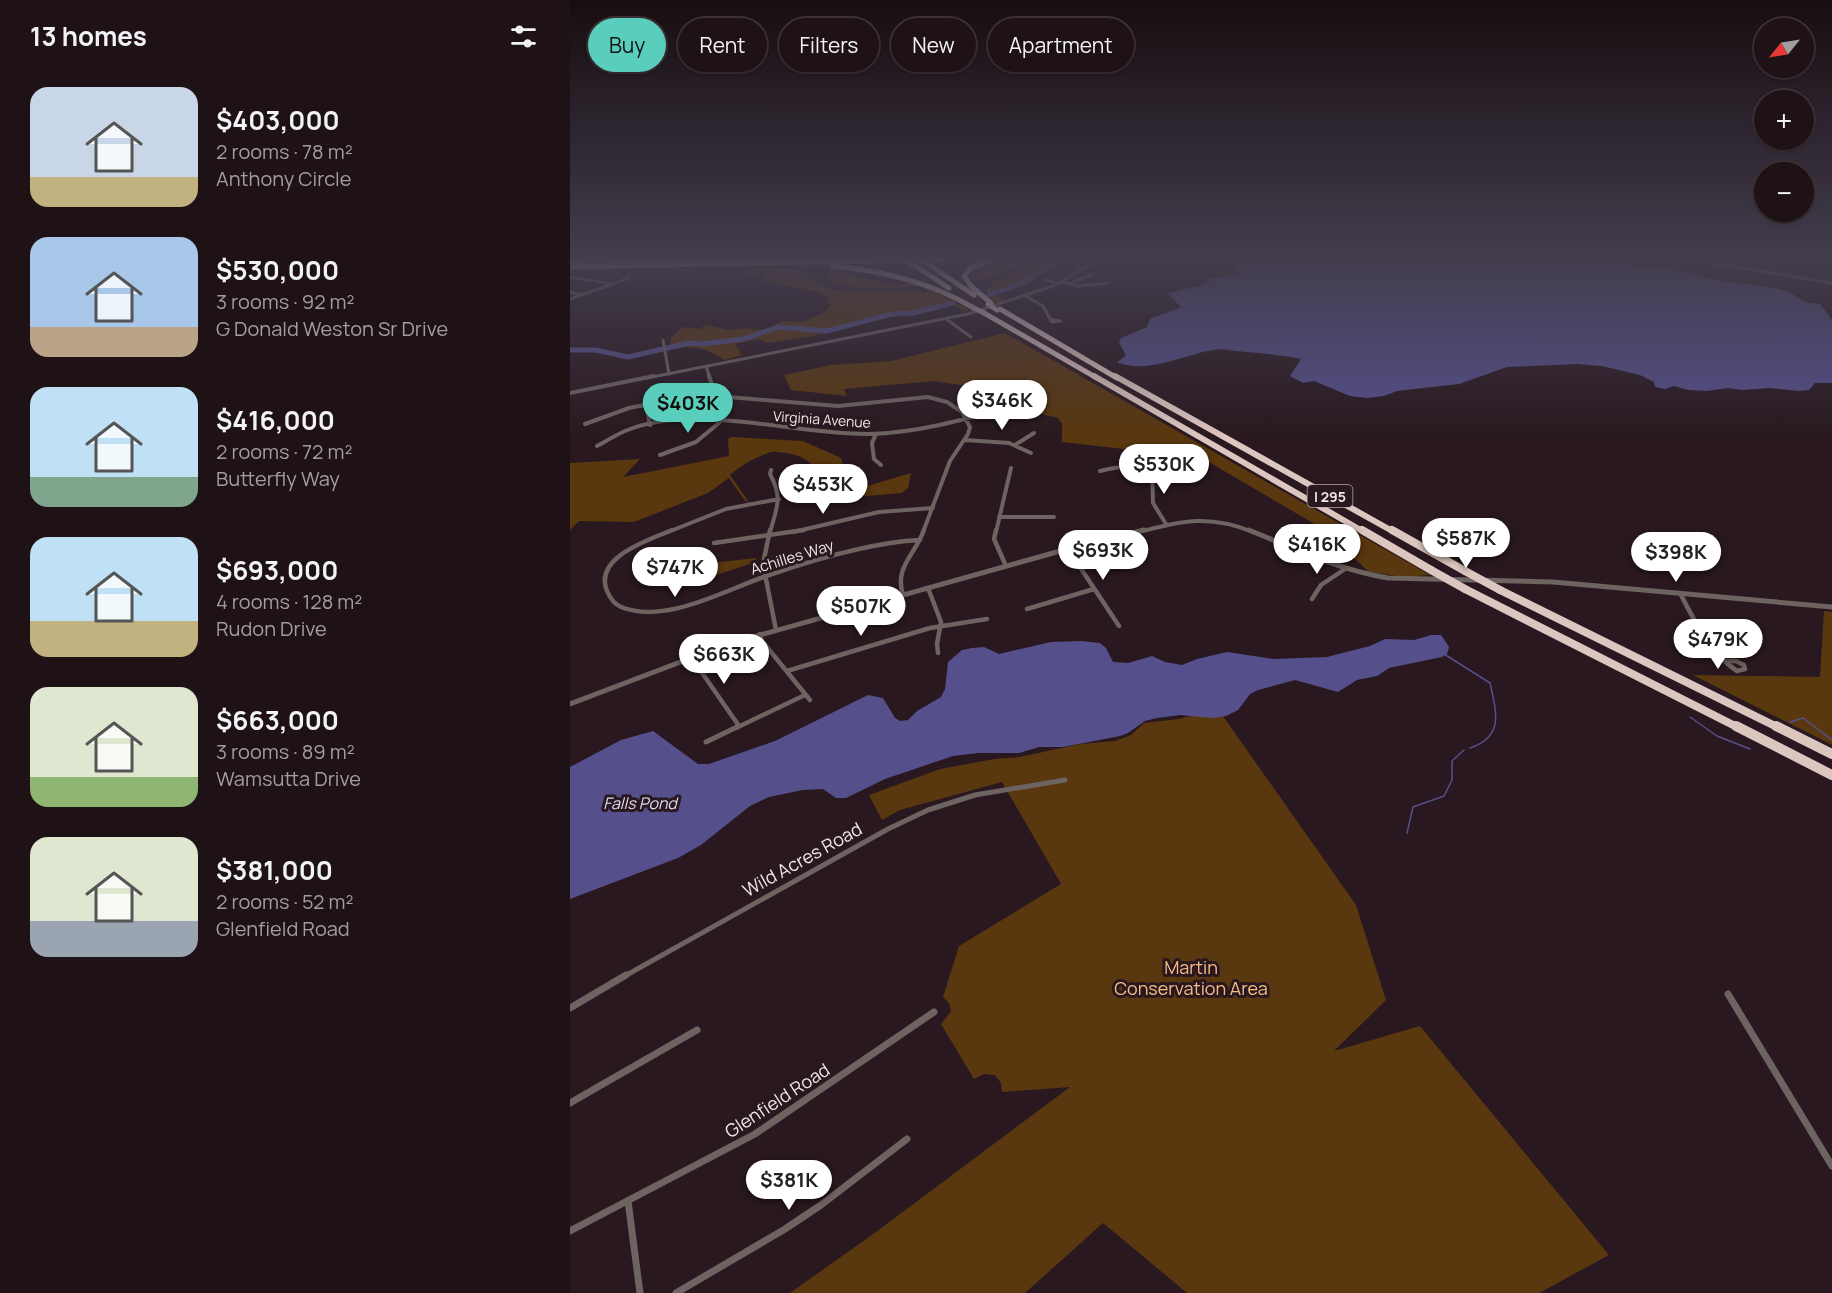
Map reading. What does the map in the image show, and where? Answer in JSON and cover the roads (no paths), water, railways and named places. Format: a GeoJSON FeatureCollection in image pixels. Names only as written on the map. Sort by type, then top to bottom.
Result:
{"type":"FeatureCollection","features":[{"type":"Feature","properties":{"kind":"highway","name":"I 295"},"geometry":{"type":"LineString","coordinates":[[990,316],[1465,589],[1832,775]]}},
{"type":"Feature","properties":{"kind":"highway","name":"I 295"},"geometry":{"type":"LineString","coordinates":[[1010,316],[1500,590],[1832,754]]}},
{"type":"Feature","properties":{"kind":"street"},"geometry":{"type":"LineString","coordinates":[[570,393],[669,374],[769,351],[955,316]]}},
{"type":"Feature","properties":{"kind":"street"},"geometry":{"type":"LineString","coordinates":[[946,319],[971,337]]}},
{"type":"Feature","properties":{"kind":"street"},"geometry":{"type":"LineString","coordinates":[[663,342],[669,374]]}},
{"type":"Feature","properties":{"kind":"street"},"geometry":{"type":"LineString","coordinates":[[706,366],[714,391],[720,395],[738,399],[838,406],[928,397],[954,405],[966,418],[970,427],[965,440],[950,461],[920,540],[901,569],[900,586],[903,595]]}},
{"type":"Feature","properties":{"kind":"street"},"geometry":{"type":"LineString","coordinates":[[585,424],[612,413],[714,391]]}},
{"type":"Feature","properties":{"kind":"street"},"geometry":{"type":"LineString","coordinates":[[646,405],[650,424]]}},
{"type":"Feature","properties":{"kind":"street","name":"Virginia Avenue"},"geometry":{"type":"LineString","coordinates":[[597,446],[615,435],[650,424],[684,420],[876,434],[966,418],[1012,406]]}},
{"type":"Feature","properties":{"kind":"street"},"geometry":{"type":"LineString","coordinates":[[660,454],[696,442],[720,422]]}},
{"type":"Feature","properties":{"kind":"street"},"geometry":{"type":"LineString","coordinates":[[1015,445],[1034,433]]}},
{"type":"Feature","properties":{"kind":"street"},"geometry":{"type":"LineString","coordinates":[[876,434],[872,443],[874,459],[881,465]]}},
{"type":"Feature","properties":{"kind":"street"},"geometry":{"type":"LineString","coordinates":[[965,440],[1001,442],[1015,445],[1031,453]]}},
{"type":"Feature","properties":{"kind":"street"},"geometry":{"type":"LineString","coordinates":[[1100,471],[1123,465],[1152,466],[1172,469],[1191,477]]}},
{"type":"Feature","properties":{"kind":"street"},"geometry":{"type":"LineString","coordinates":[[1152,466],[1153,503],[1166,524]]}},
{"type":"Feature","properties":{"kind":"street"},"geometry":{"type":"LineString","coordinates":[[1006,566],[994,539],[1011,468]]}},
{"type":"Feature","properties":{"kind":"street"},"geometry":{"type":"LineString","coordinates":[[771,470],[770,474],[777,487],[779,499],[763,555],[764,576],[776,630]]}},
{"type":"Feature","properties":{"kind":"street","name":"Achilles Way"},"geometry":{"type":"LineString","coordinates":[[779,499],[726,509],[635,545],[612,562],[603,578],[606,592],[615,603],[629,610],[644,612],[681,608],[764,576],[888,542],[920,540]]}},
{"type":"Feature","properties":{"kind":"street"},"geometry":{"type":"LineString","coordinates":[[714,543],[813,529],[879,512],[933,508]]}},
{"type":"Feature","properties":{"kind":"street"},"geometry":{"type":"LineString","coordinates":[[999,517],[1054,517]]}},
{"type":"Feature","properties":{"kind":"street"},"geometry":{"type":"LineString","coordinates":[[570,704],[690,657],[760,634],[1068,549],[1166,524],[1196,519],[1234,524],[1345,569],[1388,578],[1553,582],[1832,607]]}},
{"type":"Feature","properties":{"kind":"street"},"geometry":{"type":"LineString","coordinates":[[1068,549],[1119,626]]}},
{"type":"Feature","properties":{"kind":"street"},"geometry":{"type":"LineString","coordinates":[[1312,599],[1318,588],[1345,569]]}},
{"type":"Feature","properties":{"kind":"street"},"geometry":{"type":"LineString","coordinates":[[928,588],[939,613],[941,625],[936,644],[938,653]]}},
{"type":"Feature","properties":{"kind":"street"},"geometry":{"type":"LineString","coordinates":[[1027,609],[1094,589]]}},
{"type":"Feature","properties":{"kind":"street"},"geometry":{"type":"LineString","coordinates":[[835,595],[841,612]]}},
{"type":"Feature","properties":{"kind":"street"},"geometry":{"type":"LineString","coordinates":[[1681,595],[1698,626],[1726,661]]}},
{"type":"Feature","properties":{"kind":"street"},"geometry":{"type":"LineString","coordinates":[[787,671],[941,625],[987,619]]}},
{"type":"Feature","properties":{"kind":"street"},"geometry":{"type":"LineString","coordinates":[[760,634],[762,641],[810,700]]}},
{"type":"Feature","properties":{"kind":"street"},"geometry":{"type":"LineString","coordinates":[[690,657],[739,726]]}},
{"type":"Feature","properties":{"kind":"street"},"geometry":{"type":"LineString","coordinates":[[706,742],[805,694]]}},
{"type":"Feature","properties":{"kind":"street","name":"Wild Acres Road"},"geometry":{"type":"LineString","coordinates":[[570,1008],[693,936],[888,829],[928,810],[975,795],[1065,780]]}},
{"type":"Feature","properties":{"kind":"street"},"geometry":{"type":"LineString","coordinates":[[1728,994],[1832,1166]]}},
{"type":"Feature","properties":{"kind":"street","name":"Glenfield Road"},"geometry":{"type":"LineString","coordinates":[[570,1231],[755,1134],[934,1012]]}},
{"type":"Feature","properties":{"kind":"street"},"geometry":{"type":"LineString","coordinates":[[570,1103],[697,1030]]}},
{"type":"Feature","properties":{"kind":"street"},"geometry":{"type":"LineString","coordinates":[[676,1293],[794,1223],[907,1139]]}},
{"type":"Feature","properties":{"kind":"street"},"geometry":{"type":"LineString","coordinates":[[628,1201],[640,1293]]}},
{"type":"Feature","properties":{"kind":"water"},"geometry":{"type":"Polygon","coordinates":[[[1157,316],[1829,316],[1832,320],[1832,383],[1815,383],[1809,390],[1799,391],[1771,388],[1741,390],[1728,388],[1707,391],[1688,390],[1674,386],[1665,389],[1655,387],[1654,382],[1640,375],[1602,366],[1577,364],[1507,367],[1459,384],[1397,391],[1384,396],[1367,398],[1350,396],[1314,381],[1303,383],[1290,376],[1301,359],[1281,355],[1221,349],[1155,365],[1129,366],[1117,362],[1126,356],[1119,342],[1121,338],[1147,327],[1150,319],[1157,316]]]}},
{"type":"Feature","properties":{"kind":"water","name":"Falls Pond"},"geometry":{"type":"Polygon","coordinates":[[[1431,635],[1441,635],[1449,647],[1447,654],[1389,668],[1377,676],[1357,680],[1338,692],[1295,680],[1250,694],[1238,710],[1226,716],[1212,718],[1180,715],[1157,718],[1145,721],[1120,736],[1063,747],[1039,747],[1019,753],[979,753],[953,756],[885,779],[846,798],[836,798],[823,789],[803,790],[769,797],[750,806],[701,845],[678,858],[570,899],[570,767],[621,740],[653,731],[698,764],[709,764],[775,741],[868,695],[883,698],[895,718],[900,721],[908,720],[917,711],[941,697],[945,689],[948,662],[962,650],[972,648],[984,647],[999,654],[1051,642],[1081,641],[1100,643],[1106,648],[1113,662],[1128,663],[1152,656],[1165,662],[1182,665],[1227,652],[1273,659],[1327,657],[1370,646],[1385,639],[1414,640],[1431,635]]]}},
{"type":"Feature","properties":{"kind":"waterway"},"geometry":{"type":"LineString","coordinates":[[570,350],[596,350],[628,357],[689,343],[702,344],[744,339],[778,327],[827,331],[883,316]]}},
{"type":"Feature","properties":{"kind":"waterway"},"geometry":{"type":"LineString","coordinates":[[1444,654],[1490,683],[1496,713],[1493,730],[1489,737],[1470,748]]}},
{"type":"Feature","properties":{"kind":"waterway"},"geometry":{"type":"LineString","coordinates":[[1690,717],[1717,736],[1750,749]]}},
{"type":"Feature","properties":{"kind":"waterway"},"geometry":{"type":"LineString","coordinates":[[1790,722],[1803,718],[1832,740]]}},
{"type":"Feature","properties":{"kind":"waterway"},"geometry":{"type":"LineString","coordinates":[[1407,833],[1413,807],[1444,796],[1452,780],[1452,761],[1464,750]]}},
{"type":"Feature","properties":{"kind":"park label","name":"Martin Conservation Area"},"geometry":{"type":"Point","coordinates":[1191,977]}}]}
